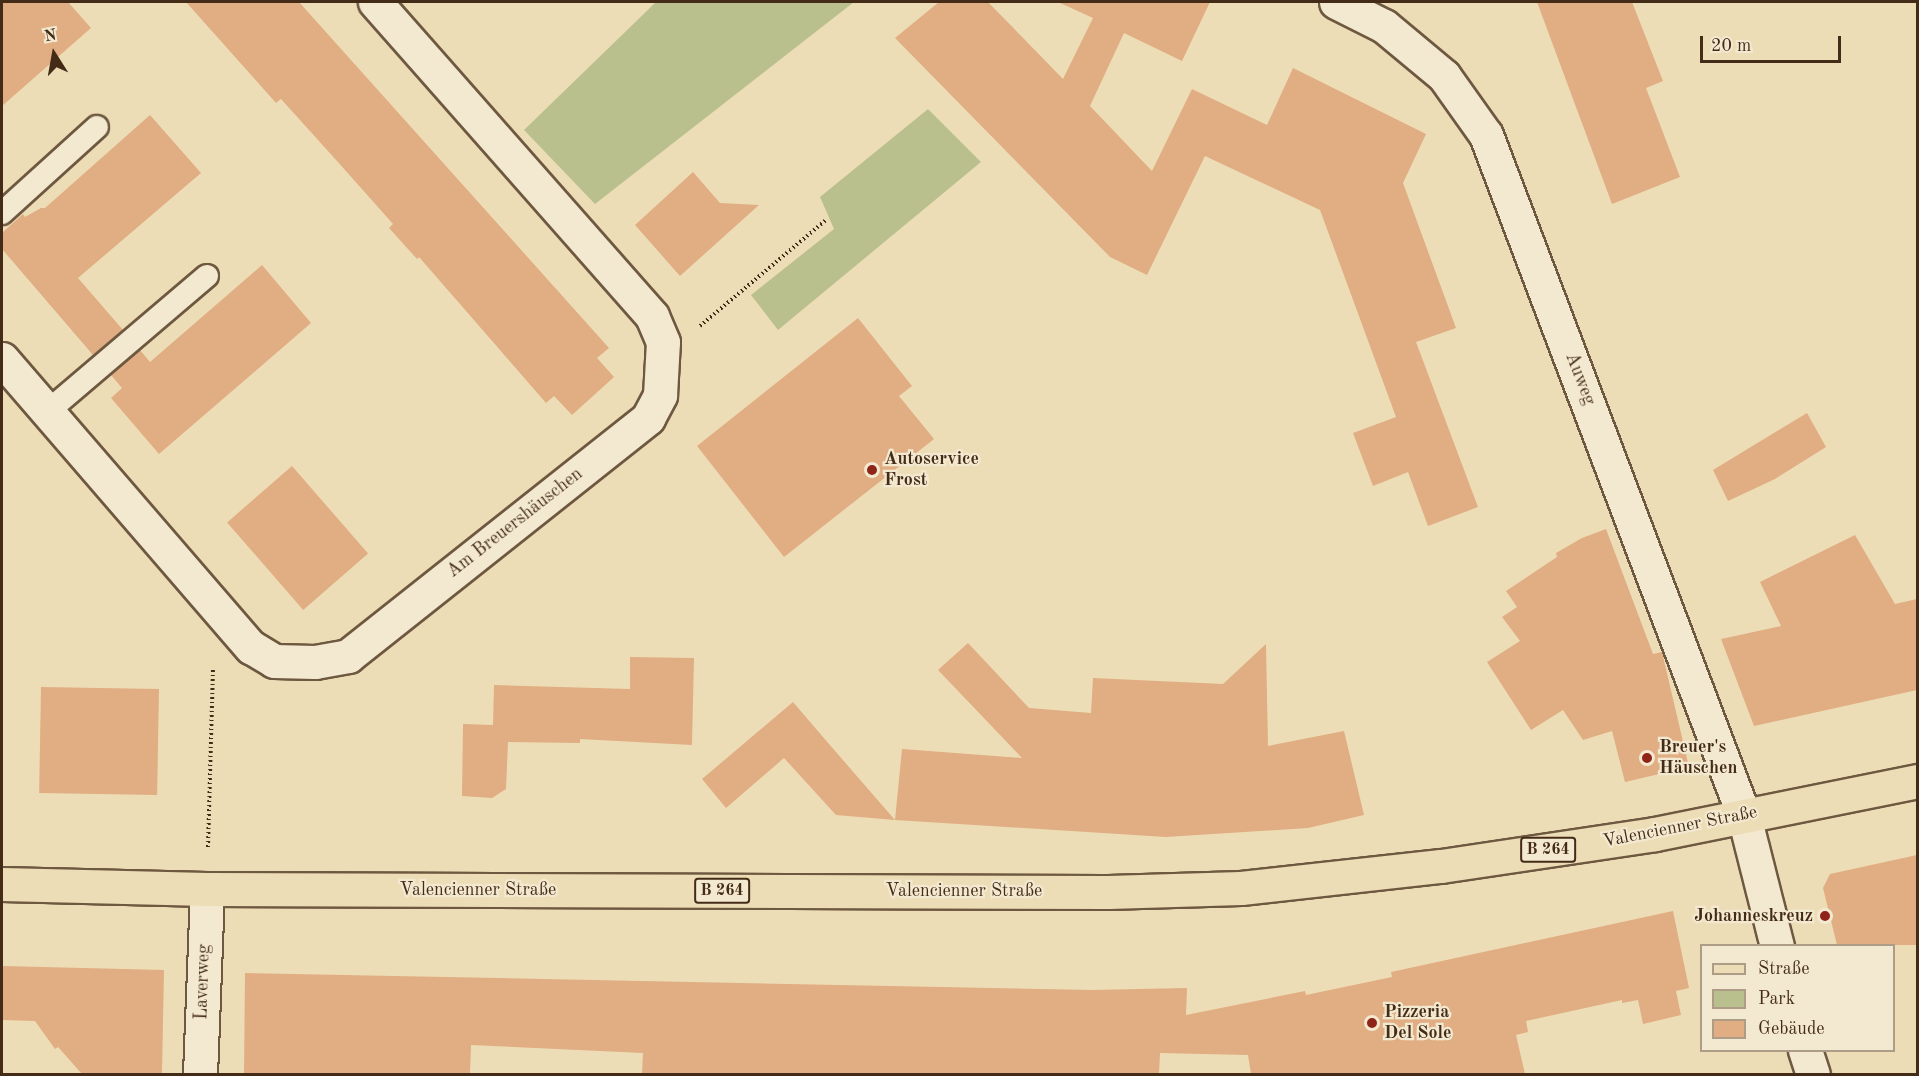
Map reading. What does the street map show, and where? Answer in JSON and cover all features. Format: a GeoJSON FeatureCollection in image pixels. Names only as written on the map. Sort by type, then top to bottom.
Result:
{"type":"FeatureCollection","features":[{"type":"Feature","properties":{"kind":"main road","name":"Valencienner Straße"},"geometry":{"type":"LineString","coordinates":[[2,884],[207,889],[1108,892],[1241,888],[1441,866],[1655,834],[1917,781]]}},
{"type":"Feature","properties":{"kind":"street","name":"Am Breuershäuschen"},"geometry":{"type":"LineString","coordinates":[[2,359],[251,647],[274,661],[315,662],[348,656],[648,418],[660,395],[663,342],[652,316],[375,2]]}},
{"type":"Feature","properties":{"kind":"street","name":"Auweg"},"geometry":{"type":"LineString","coordinates":[[1336,2],[1384,26],[1444,76],[1486,135],[1744,816],[1777,944]]}},
{"type":"Feature","properties":{"kind":"street","name":"Laverweg"},"geometry":{"type":"LineString","coordinates":[[200,1074],[207,889]]}},
{"type":"Feature","properties":{"kind":"street"},"geometry":{"type":"LineString","coordinates":[[1805,1052],[1813,1074]]}},
{"type":"Feature","properties":{"kind":"lane"},"geometry":{"type":"LineString","coordinates":[[2,213],[97,127]]}},
{"type":"Feature","properties":{"kind":"lane"},"geometry":{"type":"LineString","coordinates":[[47,412],[207,276]]}},
{"type":"Feature","properties":{"kind":"path"},"geometry":{"type":"LineString","coordinates":[[663,342],[701,325],[826,220]]}},
{"type":"Feature","properties":{"kind":"path"},"geometry":{"type":"LineString","coordinates":[[207,889],[213,656],[240,633]]}},
{"type":"Feature","properties":{"kind":"green space"},"geometry":{"type":"Polygon","coordinates":[[[656,2],[854,2],[595,204],[524,130],[656,2]]]}},
{"type":"Feature","properties":{"kind":"green space"},"geometry":{"type":"Polygon","coordinates":[[[928,109],[981,162],[778,330],[751,295],[834,229],[820,197],[928,109]]]}},
{"type":"Feature","properties":{"kind":"building"},"geometry":{"type":"Polygon","coordinates":[[[2,2],[68,2],[91,28],[2,106],[2,2]]]}},
{"type":"Feature","properties":{"kind":"building"},"geometry":{"type":"Polygon","coordinates":[[[186,2],[299,2],[609,348],[597,358],[614,377],[572,415],[554,396],[546,403],[419,257],[417,259],[389,228],[393,224],[337,161],[281,99],[276,103],[186,2]]]}},
{"type":"Feature","properties":{"kind":"building"},"geometry":{"type":"Polygon","coordinates":[[[939,2],[988,2],[1063,79],[1093,18],[1058,2],[1210,2],[1182,61],[1124,33],[1090,106],[1152,171],[1192,89],[1267,125],[1293,68],[1426,134],[1403,183],[1456,328],[1416,342],[1478,507],[1428,526],[1408,472],[1373,486],[1353,433],[1396,417],[1320,210],[1205,156],[1147,275],[1110,257],[895,38],[939,2]]]}},
{"type":"Feature","properties":{"kind":"building"},"geometry":{"type":"Polygon","coordinates":[[[1537,2],[1632,2],[1663,81],[1646,88],[1680,177],[1612,204],[1537,2]]]}},
{"type":"Feature","properties":{"kind":"building"},"geometry":{"type":"Polygon","coordinates":[[[150,115],[201,173],[78,278],[123,330],[93,355],[2,249],[2,233],[23,214],[25,217],[45,208],[150,115]]]}},
{"type":"Feature","properties":{"kind":"building"},"geometry":{"type":"Polygon","coordinates":[[[693,172],[720,203],[759,205],[680,276],[635,225],[693,172]]]}},
{"type":"Feature","properties":{"kind":"building"},"geometry":{"type":"Polygon","coordinates":[[[262,265],[311,323],[159,454],[111,398],[122,388],[111,375],[140,350],[150,362],[262,265]]]}},
{"type":"Feature","properties":{"kind":"building"},"geometry":{"type":"Polygon","coordinates":[[[858,318],[912,386],[899,396],[934,439],[784,557],[697,446],[858,318]]]}},
{"type":"Feature","properties":{"kind":"building"},"geometry":{"type":"Polygon","coordinates":[[[1807,413],[1826,447],[1775,479],[1728,501],[1713,470],[1807,413]]]}},
{"type":"Feature","properties":{"kind":"building"},"geometry":{"type":"Polygon","coordinates":[[[292,466],[368,554],[303,610],[227,522],[292,466]]]}},
{"type":"Feature","properties":{"kind":"building"},"geometry":{"type":"Polygon","coordinates":[[[1606,529],[1653,654],[1662,652],[1689,767],[1625,782],[1612,731],[1583,740],[1563,710],[1531,730],[1487,662],[1520,641],[1502,617],[1517,607],[1506,591],[1557,557],[1556,553],[1582,538],[1606,529]]]}},
{"type":"Feature","properties":{"kind":"building"},"geometry":{"type":"Polygon","coordinates":[[[1855,535],[1895,604],[1917,599],[1917,690],[1754,726],[1721,639],[1781,626],[1760,582],[1855,535]]]}},
{"type":"Feature","properties":{"kind":"building"},"geometry":{"type":"Polygon","coordinates":[[[968,643],[1029,708],[1091,713],[1093,678],[1223,684],[1266,644],[1268,746],[1344,731],[1364,815],[1308,828],[1166,837],[895,820],[902,749],[1022,758],[938,670],[968,643]]]}},
{"type":"Feature","properties":{"kind":"building"},"geometry":{"type":"Polygon","coordinates":[[[630,657],[694,658],[692,745],[580,739],[580,743],[508,742],[506,789],[492,798],[462,796],[463,724],[493,725],[494,685],[630,689],[630,657]]]}},
{"type":"Feature","properties":{"kind":"building"},"geometry":{"type":"Polygon","coordinates":[[[41,687],[159,689],[157,795],[39,793],[41,687]]]}},
{"type":"Feature","properties":{"kind":"building"},"geometry":{"type":"Polygon","coordinates":[[[793,702],[895,820],[836,815],[784,758],[726,808],[702,779],[793,702]]]}},
{"type":"Feature","properties":{"kind":"building"},"geometry":{"type":"Polygon","coordinates":[[[1917,855],[1917,945],[1837,944],[1823,888],[1830,874],[1917,855]]]}},
{"type":"Feature","properties":{"kind":"building"},"geometry":{"type":"Polygon","coordinates":[[[1673,911],[1689,988],[1676,991],[1681,1015],[1643,1024],[1638,1000],[1622,1003],[1622,1000],[1526,1021],[1528,1032],[1516,1035],[1525,1074],[1251,1074],[1248,1055],[1160,1053],[1159,1074],[642,1073],[643,1053],[471,1045],[470,1074],[244,1074],[245,973],[1092,990],[1187,988],[1186,1015],[1305,991],[1306,995],[1392,977],[1391,972],[1673,911]]]}},
{"type":"Feature","properties":{"kind":"building"},"geometry":{"type":"Polygon","coordinates":[[[2,966],[164,970],[162,1074],[82,1074],[58,1047],[55,1049],[35,1021],[2,1020],[2,966]]]}},
{"type":"Feature","properties":{"kind":"place","name":"Autoservice Frost"},"geometry":{"type":"Point","coordinates":[872,470]}},
{"type":"Feature","properties":{"kind":"place","name":"Breuer's Häuschen"},"geometry":{"type":"Point","coordinates":[1647,758]}},
{"type":"Feature","properties":{"kind":"place","name":"Johanneskreuz"},"geometry":{"type":"Point","coordinates":[1825,916]}},
{"type":"Feature","properties":{"kind":"place","name":"Pizzeria Del Sole"},"geometry":{"type":"Point","coordinates":[1372,1023]}}]}
